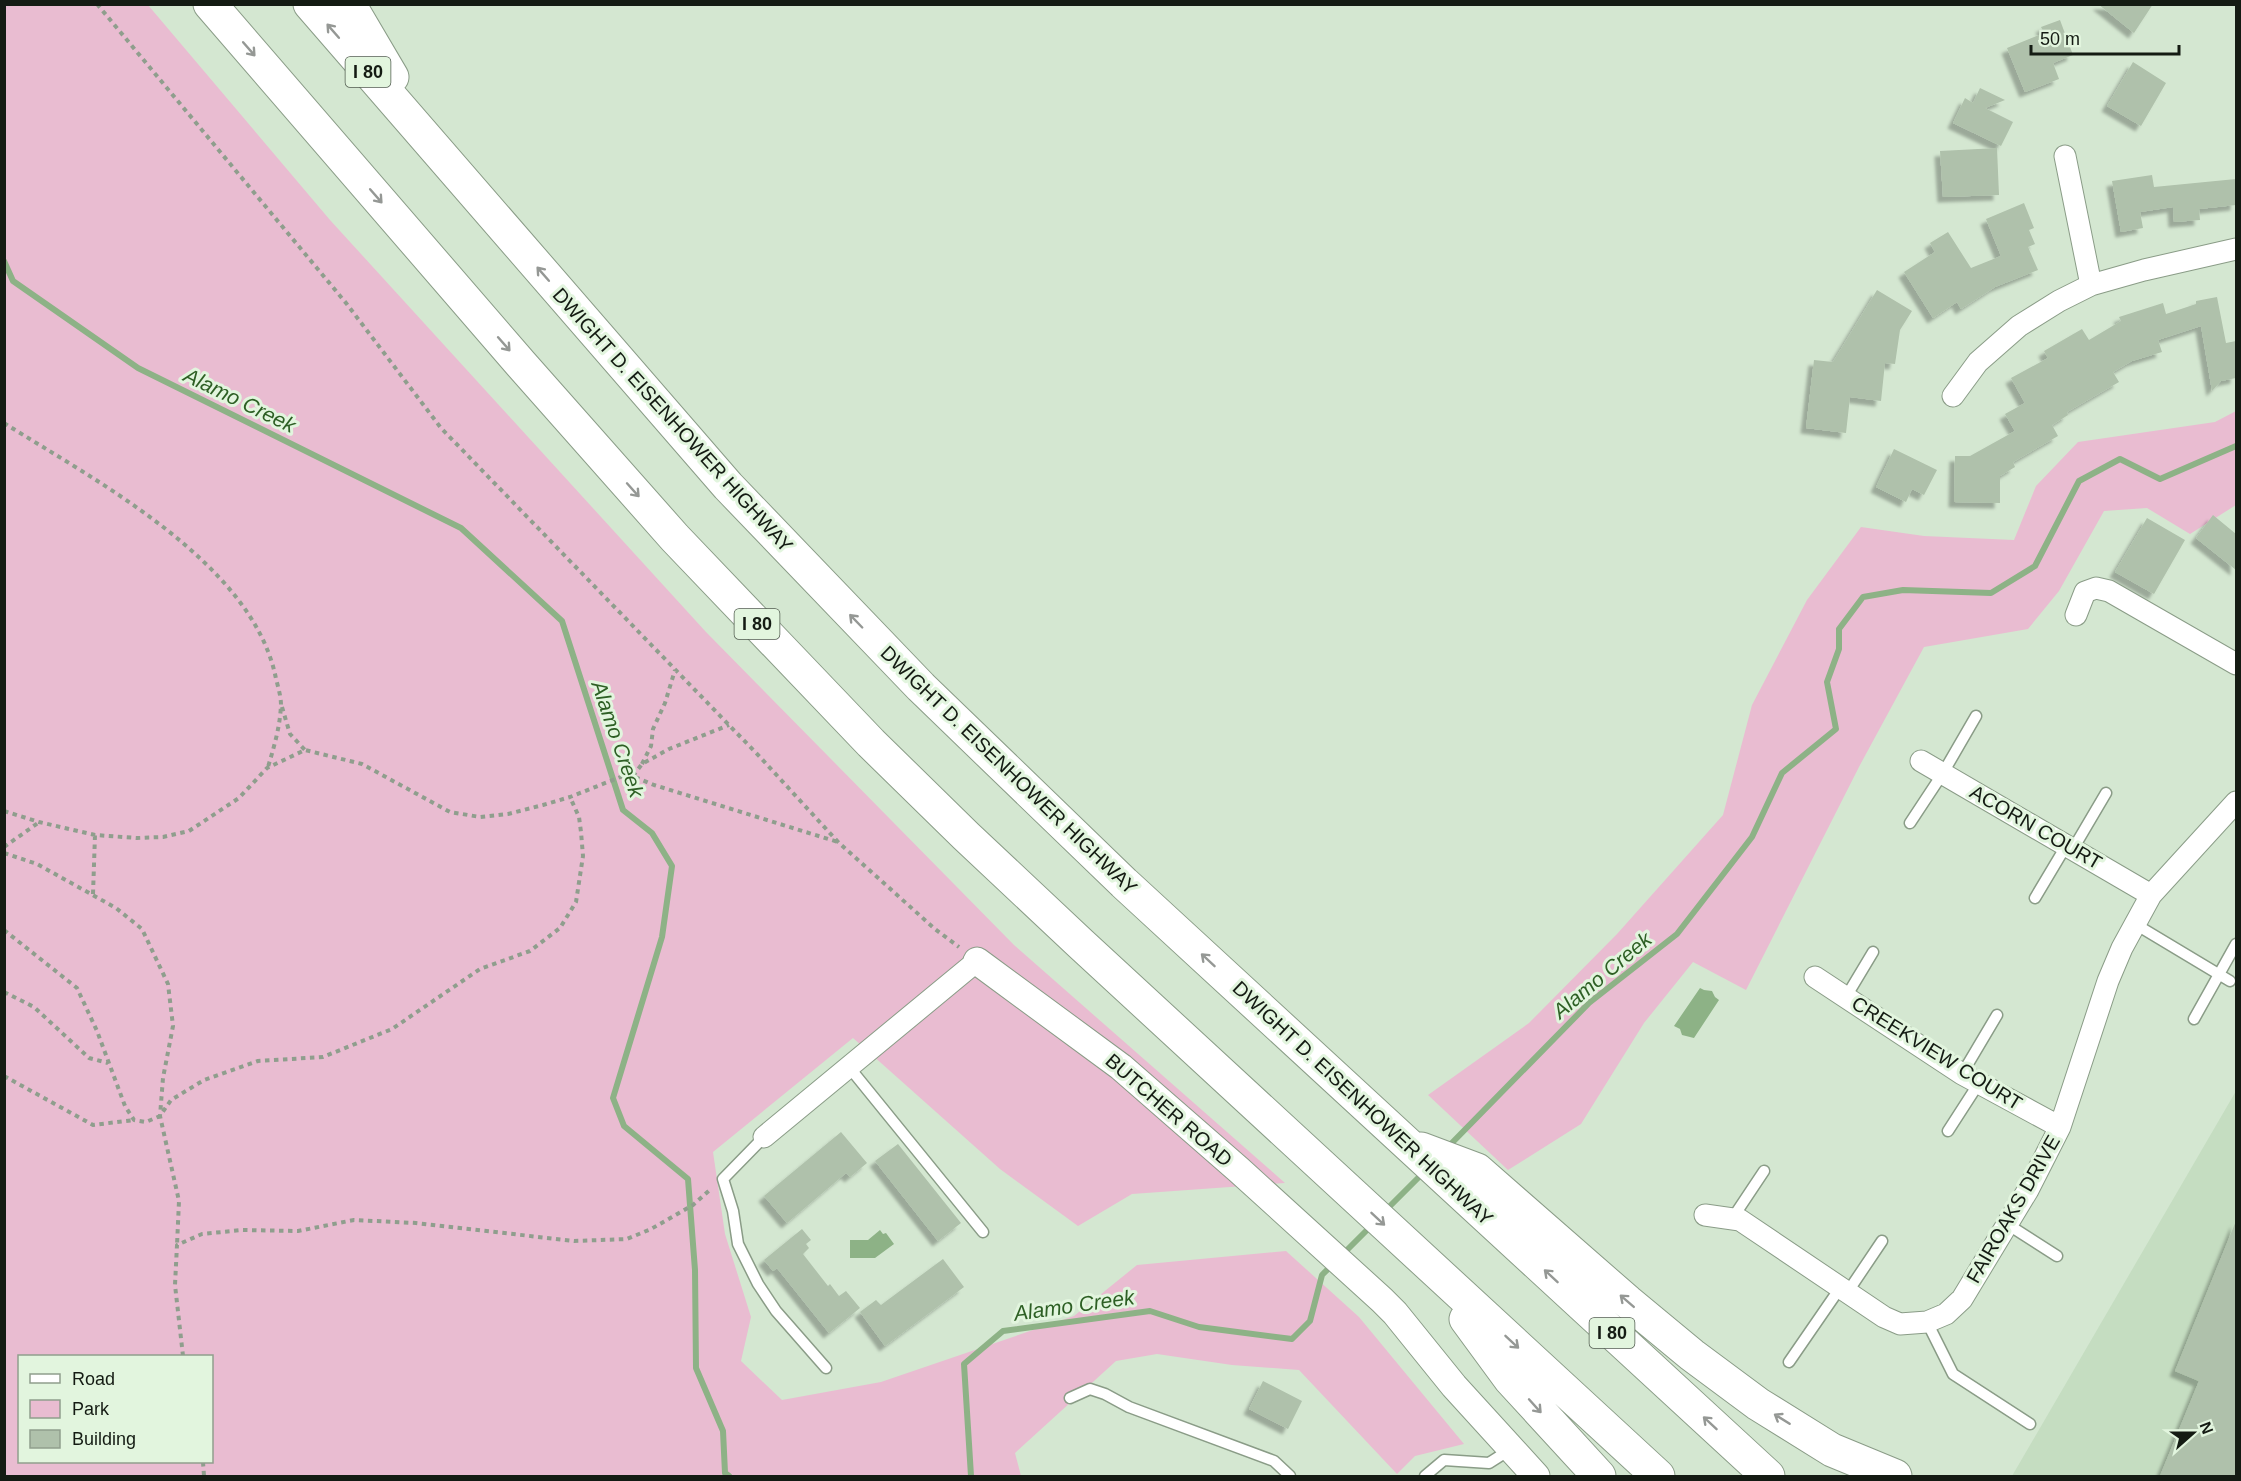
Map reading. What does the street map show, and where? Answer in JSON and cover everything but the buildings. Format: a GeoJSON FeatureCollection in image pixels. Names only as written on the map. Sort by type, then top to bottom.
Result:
{"type":"FeatureCollection","features":[{"type":"Feature","properties":{"kind":"highway","name":"I 80"},"geometry":{"type":"LineString","coordinates":[[210,4],[529,373],[675,538],[781,650],[966,836],[1658,1476]]}},
{"type":"Feature","properties":{"kind":"highway","name":"DWIGHT D. EISENHOWER HIGHWAY"},"geometry":{"type":"LineString","coordinates":[[310,4],[728,486],[921,687],[1124,883],[1405,1143],[1467,1180],[1768,1476]]}},
{"type":"Feature","properties":{"kind":"highway"},"geometry":{"type":"LineString","coordinates":[[349,4],[426,138]]}},
{"type":"Feature","properties":{"kind":"highway"},"geometry":{"type":"LineString","coordinates":[[1467,1180],[1758,1404],[1832,1450],[1895,1476]]}},
{"type":"Feature","properties":{"kind":"highway"},"geometry":{"type":"LineString","coordinates":[[1413,1251],[1510,1379],[1599,1476]]}},
{"type":"Feature","properties":{"kind":"street"},"geometry":{"type":"LineString","coordinates":[[2065,156],[2091,285]]}},
{"type":"Feature","properties":{"kind":"street"},"geometry":{"type":"LineString","coordinates":[[1953,396],[1978,362],[2019,326],[2059,301],[2091,285],[2236,249]]}},
{"type":"Feature","properties":{"kind":"street"},"geometry":{"type":"LineString","coordinates":[[2076,615],[2085,592],[2096,588],[2109,591],[2236,664]]}},
{"type":"Feature","properties":{"kind":"street","name":"ACORN COURT"},"geometry":{"type":"LineString","coordinates":[[1921,761],[2151,895]]}},
{"type":"Feature","properties":{"kind":"street","name":"FAIROAKS DRIVE"},"geometry":{"type":"LineString","coordinates":[[1706,1215],[1740,1220],[1884,1317],[1900,1324],[1927,1322],[1946,1314],[1962,1299],[2028,1191],[2060,1127],[2108,981],[2121,948],[2151,895],[2236,802]]}},
{"type":"Feature","properties":{"kind":"street"},"geometry":{"type":"LineString","coordinates":[[764,1137],[977,961]]}},
{"type":"Feature","properties":{"kind":"street","name":"BUTCHER ROAD"},"geometry":{"type":"LineString","coordinates":[[977,961],[1121,1068],[1382,1300],[1395,1312],[1454,1386],[1536,1476]]}},
{"type":"Feature","properties":{"kind":"street","name":"CREEKVIEW COURT"},"geometry":{"type":"LineString","coordinates":[[1815,976],[1971,1078],[2060,1127]]}},
{"type":"Feature","properties":{"kind":"lane"},"geometry":{"type":"LineString","coordinates":[[1910,824],[1976,716]]}},
{"type":"Feature","properties":{"kind":"lane"},"geometry":{"type":"LineString","coordinates":[[2035,898],[2106,793]]}},
{"type":"Feature","properties":{"kind":"lane"},"geometry":{"type":"LineString","coordinates":[[2135,924],[2230,981]]}},
{"type":"Feature","properties":{"kind":"lane"},"geometry":{"type":"LineString","coordinates":[[2194,1019],[2236,944]]}},
{"type":"Feature","properties":{"kind":"lane"},"geometry":{"type":"LineString","coordinates":[[1846,997],[1874,952]]}},
{"type":"Feature","properties":{"kind":"lane"},"geometry":{"type":"LineString","coordinates":[[1947,1131],[1996,1015]]}},
{"type":"Feature","properties":{"kind":"lane"},"geometry":{"type":"LineString","coordinates":[[849,1067],[983,1232]]}},
{"type":"Feature","properties":{"kind":"lane"},"geometry":{"type":"LineString","coordinates":[[764,1137],[723,1179],[733,1211],[738,1244],[758,1284],[776,1311],[826,1368]]}},
{"type":"Feature","properties":{"kind":"lane"},"geometry":{"type":"LineString","coordinates":[[1732,1219],[1764,1171]]}},
{"type":"Feature","properties":{"kind":"lane"},"geometry":{"type":"LineString","coordinates":[[2007,1224],[2057,1256]]}},
{"type":"Feature","properties":{"kind":"lane"},"geometry":{"type":"LineString","coordinates":[[1789,1362],[1882,1241]]}},
{"type":"Feature","properties":{"kind":"lane"},"geometry":{"type":"LineString","coordinates":[[1927,1322],[1953,1374],[2030,1424]]}},
{"type":"Feature","properties":{"kind":"lane"},"geometry":{"type":"LineString","coordinates":[[1070,1398],[1090,1389],[1105,1394],[1129,1407],[1274,1461],[1290,1476]]}},
{"type":"Feature","properties":{"kind":"lane"},"geometry":{"type":"LineString","coordinates":[[1425,1476],[1444,1460],[1489,1463],[1511,1449]]}},
{"type":"Feature","properties":{"kind":"path"},"geometry":{"type":"LineString","coordinates":[[97,4],[346,303],[441,428],[729,725],[839,843],[936,929],[977,961]]}},
{"type":"Feature","properties":{"kind":"path"},"geometry":{"type":"LineString","coordinates":[[4,423],[130,503],[174,536],[215,572],[241,603],[260,632],[273,667],[290,734],[305,750],[362,764],[450,812],[480,817],[507,814],[570,797],[631,775],[642,764],[669,749],[729,725]]}},
{"type":"Feature","properties":{"kind":"path"},"geometry":{"type":"LineString","coordinates":[[642,764],[651,746],[653,729],[665,702],[675,670]]}},
{"type":"Feature","properties":{"kind":"path"},"geometry":{"type":"LineString","coordinates":[[267,768],[277,739],[281,703]]}},
{"type":"Feature","properties":{"kind":"path"},"geometry":{"type":"LineString","coordinates":[[4,811],[95,835],[163,837],[189,831],[239,798],[267,768],[305,750]]}},
{"type":"Feature","properties":{"kind":"path"},"geometry":{"type":"LineString","coordinates":[[631,775],[654,785],[839,843]]}},
{"type":"Feature","properties":{"kind":"path"},"geometry":{"type":"LineString","coordinates":[[4,1076],[93,1125],[135,1120],[146,1122],[160,1116],[171,1100],[204,1080],[258,1061],[297,1060],[323,1056],[392,1029],[480,969],[530,951],[560,928],[576,902],[583,856],[579,817],[570,797]]}},
{"type":"Feature","properties":{"kind":"path"},"geometry":{"type":"LineString","coordinates":[[4,847],[39,822]]}},
{"type":"Feature","properties":{"kind":"path"},"geometry":{"type":"LineString","coordinates":[[93,894],[95,835]]}},
{"type":"Feature","properties":{"kind":"path"},"geometry":{"type":"LineString","coordinates":[[4,853],[37,864],[116,908],[142,929],[168,984],[173,1026],[163,1078],[160,1116],[179,1202],[175,1285],[183,1355]]}},
{"type":"Feature","properties":{"kind":"path"},"geometry":{"type":"LineString","coordinates":[[4,930],[77,988],[97,1031],[124,1106],[135,1120]]}},
{"type":"Feature","properties":{"kind":"path"},"geometry":{"type":"LineString","coordinates":[[4,992],[34,1007],[89,1058],[109,1063]]}},
{"type":"Feature","properties":{"kind":"path"},"geometry":{"type":"LineString","coordinates":[[177,1245],[202,1234],[242,1230],[298,1231],[354,1220],[416,1224],[574,1241],[627,1239],[651,1230],[693,1205],[723,1179]]}},
{"type":"Feature","properties":{"kind":"shaded area"},"geometry":{"type":"Polygon","coordinates":[[[1700,988],[1712,991],[1719,1000],[1694,1038],[1682,1035],[1680,1029],[1674,1026],[1700,988]]]}},
{"type":"Feature","properties":{"kind":"shaded area"},"geometry":{"type":"Polygon","coordinates":[[[2236,1091],[2236,1476],[2012,1476],[2236,1091]]]}},
{"type":"Feature","properties":{"kind":"shaded area"},"geometry":{"type":"Polygon","coordinates":[[[880,1230],[883,1234],[886,1233],[894,1244],[875,1258],[850,1258],[850,1240],[868,1240],[880,1230]]]}},
{"type":"Feature","properties":{"kind":"green space"},"geometry":{"type":"Polygon","coordinates":[[[5,5],[148,5],[330,220],[706,632],[1014,945],[1285,1183],[1132,1194],[1078,1226],[1000,1169],[853,1038],[713,1152],[725,1234],[751,1317],[741,1361],[782,1400],[881,1382],[1074,1316],[1137,1265],[1286,1251],[1359,1317],[1464,1444],[1415,1456],[1397,1474],[1299,1370],[1232,1365],[1157,1354],[1116,1361],[1015,1453],[1021,1476],[5,1476],[5,5]]]}},
{"type":"Feature","properties":{"kind":"green space"},"geometry":{"type":"Polygon","coordinates":[[[2236,411],[2236,505],[2190,534],[2147,508],[2104,511],[2059,591],[2028,629],[1924,647],[1860,765],[1746,990],[1693,962],[1644,1023],[1581,1124],[1508,1170],[1428,1095],[1529,1023],[1617,934],[1723,815],[1752,705],[1807,600],[1861,527],[1924,536],[2014,540],[2036,486],[2078,442],[2215,422],[2236,411]]]}},
{"type":"Feature","properties":{"kind":"waterway","name":"Alamo Creek"},"geometry":{"type":"LineString","coordinates":[[4,261],[13,281],[138,368],[461,528],[562,621],[623,810],[652,833],[672,866],[662,937],[613,1098],[624,1126],[688,1179],[695,1270],[696,1368],[723,1431],[725,1473],[729,1476]]}},
{"type":"Feature","properties":{"kind":"waterway","name":"Alamo Creek"},"geometry":{"type":"LineString","coordinates":[[1446,1149],[1589,1003],[1677,934],[1752,837],[1782,773],[1836,729],[1827,682],[1839,649],[1839,629],[1863,597],[1903,590],[1991,593],[2035,566],[2079,481],[2120,459],[2160,479],[2236,446]]}},
{"type":"Feature","properties":{"kind":"waterway","name":"Alamo Creek"},"geometry":{"type":"LineString","coordinates":[[1385,1211],[1425,1171]]}},
{"type":"Feature","properties":{"kind":"waterway","name":"Alamo Creek"},"geometry":{"type":"LineString","coordinates":[[1341,1256],[1372,1225]]}},
{"type":"Feature","properties":{"kind":"waterway","name":"Alamo Creek"},"geometry":{"type":"LineString","coordinates":[[971,1476],[964,1364],[1003,1331],[1150,1311],[1199,1327],[1292,1339],[1310,1321],[1322,1275],[1332,1265]]}}]}
